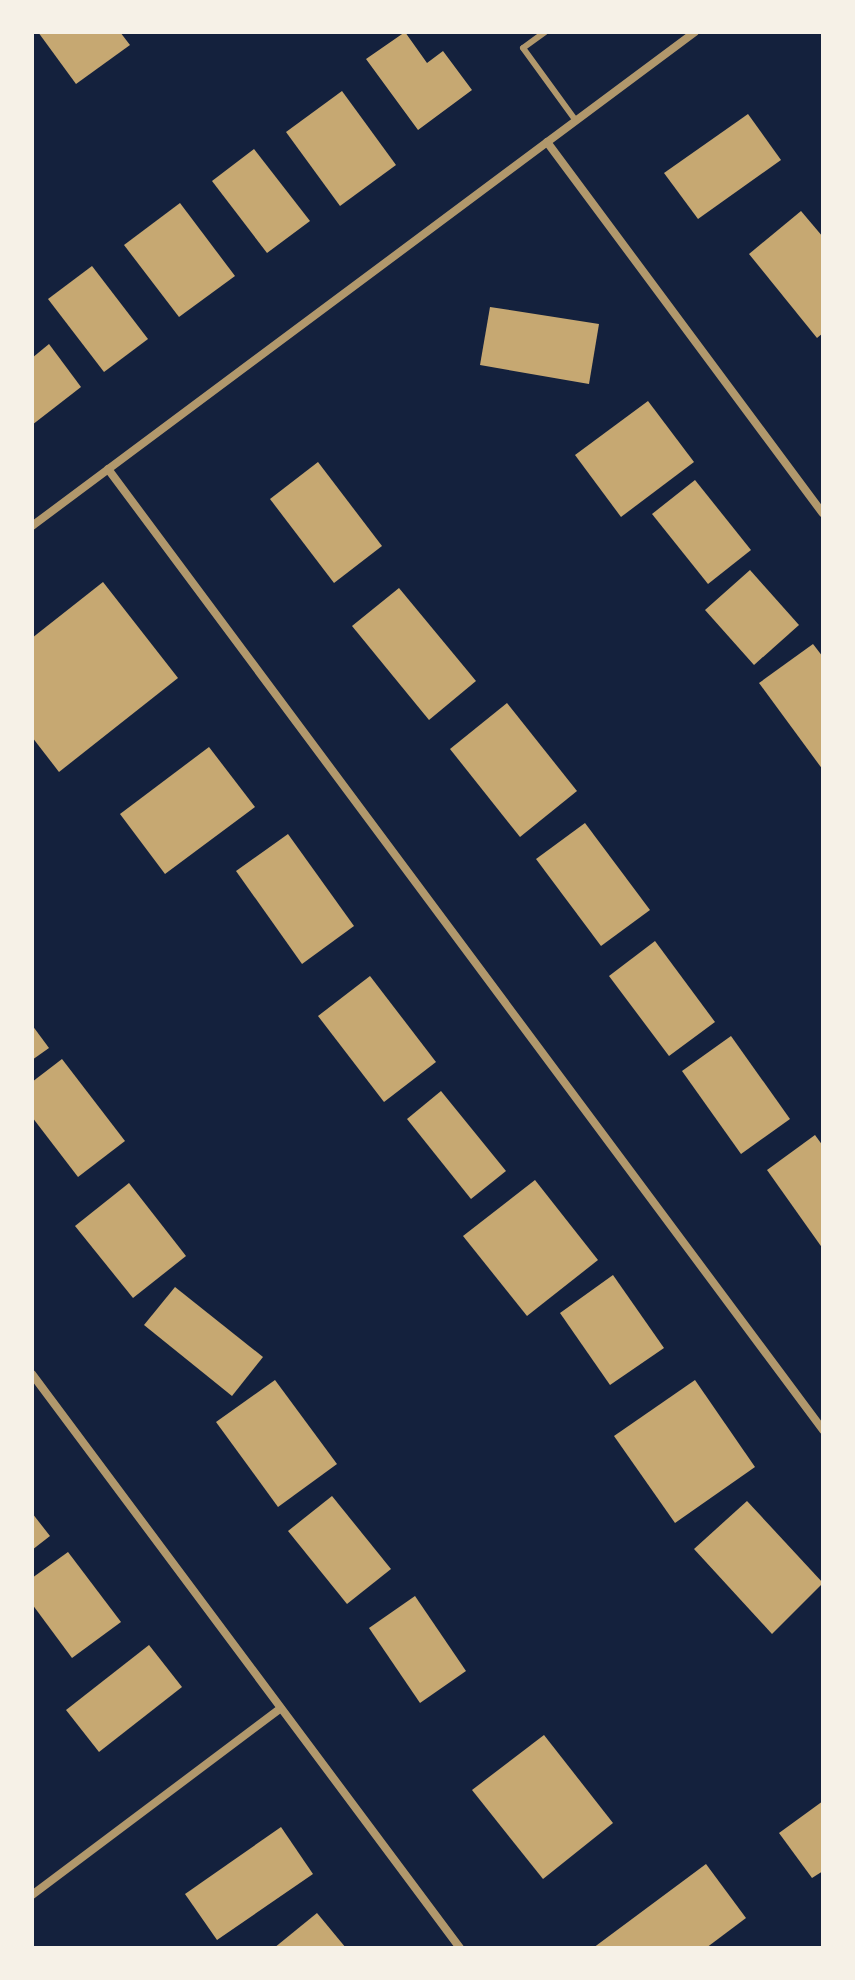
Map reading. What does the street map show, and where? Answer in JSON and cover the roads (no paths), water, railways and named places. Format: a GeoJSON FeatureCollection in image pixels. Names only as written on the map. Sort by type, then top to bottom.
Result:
{"type":"FeatureCollection","features":[{"type":"Feature","properties":{"kind":"street"},"geometry":{"type":"LineString","coordinates":[[32,526],[695,32]]}},
{"type":"Feature","properties":{"kind":"street"},"geometry":{"type":"LineString","coordinates":[[547,142],[823,513]]}},
{"type":"Feature","properties":{"kind":"street"},"geometry":{"type":"LineString","coordinates":[[108,469],[823,1430]]}},
{"type":"Feature","properties":{"kind":"street"},"geometry":{"type":"LineString","coordinates":[[32,1374],[460,1948]]}},
{"type":"Feature","properties":{"kind":"street"},"geometry":{"type":"LineString","coordinates":[[32,1895],[281,1708]]}},
{"type":"Feature","properties":{"kind":"lane"},"geometry":{"type":"LineString","coordinates":[[545,32],[523,48],[576,121]]}}]}
